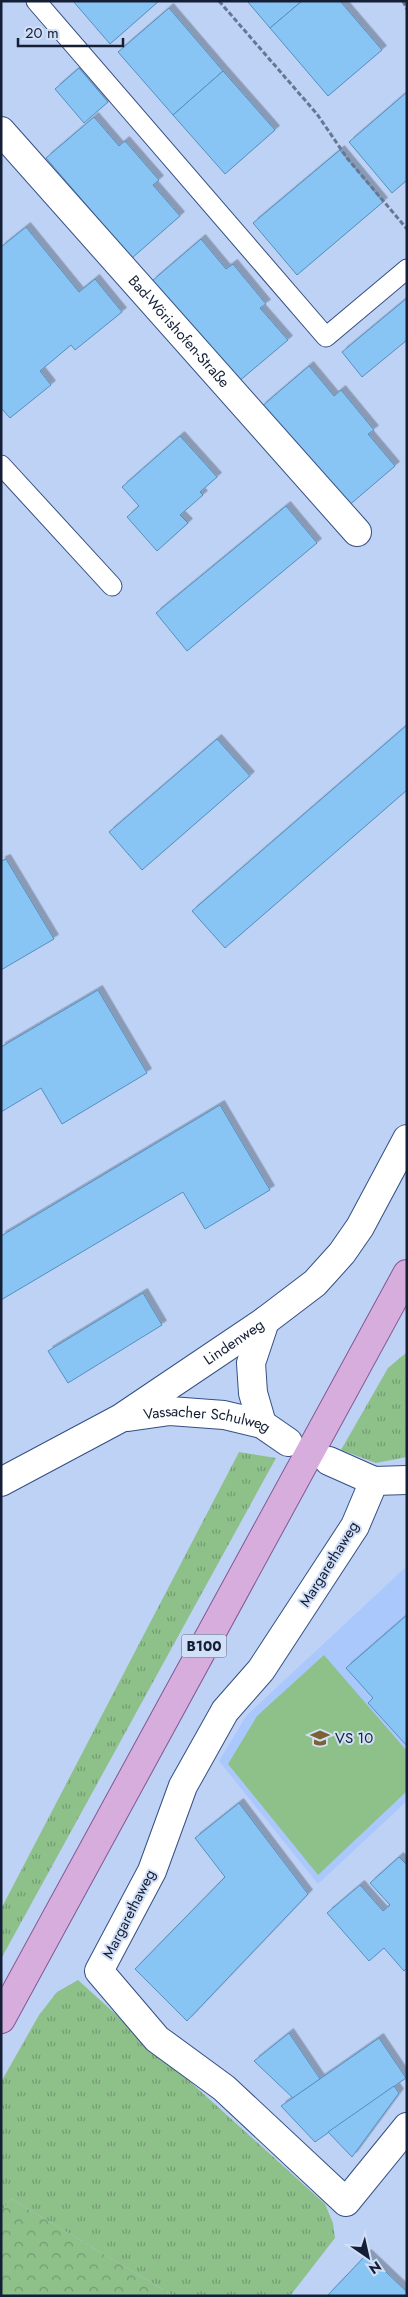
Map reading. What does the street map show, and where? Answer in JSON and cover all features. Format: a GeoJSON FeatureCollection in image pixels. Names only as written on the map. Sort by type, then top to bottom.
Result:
{"type":"FeatureCollection","features":[{"type":"Feature","properties":{"kind":"main road","name":"B100"},"geometry":{"type":"LineString","coordinates":[[1,2019],[407,1274]]}},
{"type":"Feature","properties":{"kind":"street","name":"Bad-Wörishofen-Straße"},"geometry":{"type":"LineString","coordinates":[[1,131],[357,532]]}},
{"type":"Feature","properties":{"kind":"street","name":"Lindenweg"},"geometry":{"type":"LineString","coordinates":[[1,1482],[121,1418],[265,1321],[316,1283],[342,1253],[360,1227],[407,1139]]}},
{"type":"Feature","properties":{"kind":"street"},"geometry":{"type":"LineString","coordinates":[[262,1424],[253,1393],[251,1363],[265,1321]]}},
{"type":"Feature","properties":{"kind":"street","name":"Vassacher Schulweg"},"geometry":{"type":"LineString","coordinates":[[121,1418],[170,1411],[224,1415],[262,1424],[288,1442]]}},
{"type":"Feature","properties":{"kind":"street"},"geometry":{"type":"LineString","coordinates":[[329,1461],[374,1481],[407,1480]]}},
{"type":"Feature","properties":{"kind":"street","name":"Margarethaweg"},"geometry":{"type":"LineString","coordinates":[[374,1481],[355,1526],[261,1670],[225,1711],[183,1786],[152,1871],[99,1971],[156,2039],[224,2088],[346,2202],[407,2127]]}},
{"type":"Feature","properties":{"kind":"lane"},"geometry":{"type":"LineString","coordinates":[[36,1],[326,337],[407,269]]}},
{"type":"Feature","properties":{"kind":"lane"},"geometry":{"type":"LineString","coordinates":[[1,465],[112,586]]}},
{"type":"Feature","properties":{"kind":"path"},"geometry":{"type":"LineString","coordinates":[[218,1],[317,114],[347,158],[407,229]]}},
{"type":"Feature","properties":{"kind":"path"},"geometry":{"type":"LineString","coordinates":[[403,1],[407,9]]}},
{"type":"Feature","properties":{"kind":"shaded area","name":"VS 10"},"geometry":{"type":"Polygon","coordinates":[[[407,1566],[407,1801],[318,1884],[219,1761],[246,1716],[407,1566]]]}},
{"type":"Feature","properties":{"kind":"green space"},"geometry":{"type":"Polygon","coordinates":[[[407,1352],[407,1457],[376,1463],[341,1450],[388,1368],[407,1352]]]}},
{"type":"Feature","properties":{"kind":"green space"},"geometry":{"type":"Polygon","coordinates":[[[239,1452],[276,1458],[1,1959],[1,1909],[239,1452]]]}},
{"type":"Feature","properties":{"kind":"green space","name":"VS 10"},"geometry":{"type":"Polygon","coordinates":[[[324,1655],[407,1751],[407,1791],[318,1875],[228,1764],[257,1716],[324,1655]]]}},
{"type":"Feature","properties":{"kind":"green space"},"geometry":{"type":"Polygon","coordinates":[[[78,1980],[325,2204],[333,2223],[335,2238],[290,2296],[174,2296],[11,2199],[1,2212],[1,2082],[39,2015],[57,1992],[78,1980]]]}},
{"type":"Feature","properties":{"kind":"green space"},"geometry":{"type":"Polygon","coordinates":[[[11,2199],[174,2296],[1,2296],[1,2212],[11,2199]]]}},
{"type":"Feature","properties":{"kind":"building"},"geometry":{"type":"Polygon","coordinates":[[[73,1],[159,1],[110,44],[73,1]]]}},
{"type":"Feature","properties":{"kind":"building"},"geometry":{"type":"Polygon","coordinates":[[[247,1],[302,1],[270,28],[247,1]]]}},
{"type":"Feature","properties":{"kind":"building"},"geometry":{"type":"Polygon","coordinates":[[[302,1],[340,1],[382,50],[328,96],[270,28],[302,1]]]}},
{"type":"Feature","properties":{"kind":"building"},"geometry":{"type":"Polygon","coordinates":[[[169,8],[223,71],[173,115],[118,52],[169,8]]]}},
{"type":"Feature","properties":{"kind":"building"},"geometry":{"type":"Polygon","coordinates":[[[79,68],[108,102],[84,123],[55,89],[79,68]]]}},
{"type":"Feature","properties":{"kind":"building"},"geometry":{"type":"Polygon","coordinates":[[[223,71],[275,130],[225,174],[173,115],[223,71]]]}},
{"type":"Feature","properties":{"kind":"building"},"geometry":{"type":"Polygon","coordinates":[[[407,92],[407,180],[392,193],[349,142],[407,92]]]}},
{"type":"Feature","properties":{"kind":"building"},"geometry":{"type":"Polygon","coordinates":[[[94,117],[119,146],[125,141],[159,180],[153,185],[180,216],[132,258],[46,158],[94,117]]]}},
{"type":"Feature","properties":{"kind":"building"},"geometry":{"type":"Polygon","coordinates":[[[340,150],[383,202],[297,275],[253,223],[340,150]]]}},
{"type":"Feature","properties":{"kind":"building"},"geometry":{"type":"Polygon","coordinates":[[[26,227],[79,292],[95,279],[122,312],[75,350],[71,345],[40,371],[51,385],[10,418],[1,408],[1,247],[26,227]]]}},
{"type":"Feature","properties":{"kind":"building"},"geometry":{"type":"Polygon","coordinates":[[[201,239],[226,269],[233,264],[266,304],[260,308],[288,340],[238,382],[152,281],[201,239]]]}},
{"type":"Feature","properties":{"kind":"building"},"geometry":{"type":"Polygon","coordinates":[[[407,298],[407,340],[362,377],[342,352],[407,298]]]}},
{"type":"Feature","properties":{"kind":"building"},"geometry":{"type":"Polygon","coordinates":[[[309,366],[334,396],[341,390],[374,430],[368,434],[395,466],[347,507],[261,407],[309,366]]]}},
{"type":"Feature","properties":{"kind":"building"},"geometry":{"type":"Polygon","coordinates":[[[180,436],[217,477],[200,492],[203,495],[180,515],[188,523],[157,551],[127,517],[139,506],[122,487],[180,436]]]}},
{"type":"Feature","properties":{"kind":"building"},"geometry":{"type":"Polygon","coordinates":[[[286,506],[317,543],[187,651],[156,613],[286,506]]]}},
{"type":"Feature","properties":{"kind":"building"},"geometry":{"type":"Polygon","coordinates":[[[407,725],[407,790],[225,948],[192,911],[407,725]]]}},
{"type":"Feature","properties":{"kind":"building"},"geometry":{"type":"Polygon","coordinates":[[[217,739],[250,776],[142,870],[109,832],[217,739]]]}},
{"type":"Feature","properties":{"kind":"building"},"geometry":{"type":"Polygon","coordinates":[[[6,859],[54,939],[1,970],[1,861],[6,859]]]}},
{"type":"Feature","properties":{"kind":"building"},"geometry":{"type":"Polygon","coordinates":[[[98,990],[147,1073],[62,1124],[41,1088],[1,1112],[1,1047],[98,990]]]}},
{"type":"Feature","properties":{"kind":"building"},"geometry":{"type":"Polygon","coordinates":[[[220,1105],[270,1190],[205,1229],[183,1192],[1,1300],[1,1236],[220,1105]]]}},
{"type":"Feature","properties":{"kind":"building"},"geometry":{"type":"Polygon","coordinates":[[[143,1293],[162,1325],[68,1383],[48,1351],[143,1293]]]}},
{"type":"Feature","properties":{"kind":"building"},"geometry":{"type":"Polygon","coordinates":[[[407,1615],[407,1746],[368,1703],[373,1698],[346,1668],[407,1615]]]}},
{"type":"Feature","properties":{"kind":"building"},"geometry":{"type":"Polygon","coordinates":[[[239,1803],[308,1894],[187,2021],[135,1969],[225,1877],[195,1838],[239,1803]]]}},
{"type":"Feature","properties":{"kind":"building"},"geometry":{"type":"Polygon","coordinates":[[[399,1857],[407,1865],[407,1968],[404,1971],[384,1948],[369,1961],[327,1913],[360,1885],[383,1911],[390,1905],[370,1883],[399,1857]]]}},
{"type":"Feature","properties":{"kind":"building"},"geometry":{"type":"Polygon","coordinates":[[[289,2033],[320,2079],[293,2098],[254,2061],[289,2033]]]}},
{"type":"Feature","properties":{"kind":"building"},"geometry":{"type":"Polygon","coordinates":[[[379,2038],[406,2078],[315,2142],[281,2106],[379,2038]]]}},
{"type":"Feature","properties":{"kind":"building"},"geometry":{"type":"Polygon","coordinates":[[[394,2086],[399,2093],[352,2157],[328,2132],[394,2086]]]}},
{"type":"Feature","properties":{"kind":"building"},"geometry":{"type":"Polygon","coordinates":[[[367,2254],[407,2292],[407,2296],[327,2296],[367,2254]]]}},
{"type":"Feature","properties":{"kind":"place","name":"VS 10"},"geometry":{"type":"Point","coordinates":[320,1738]}}]}
